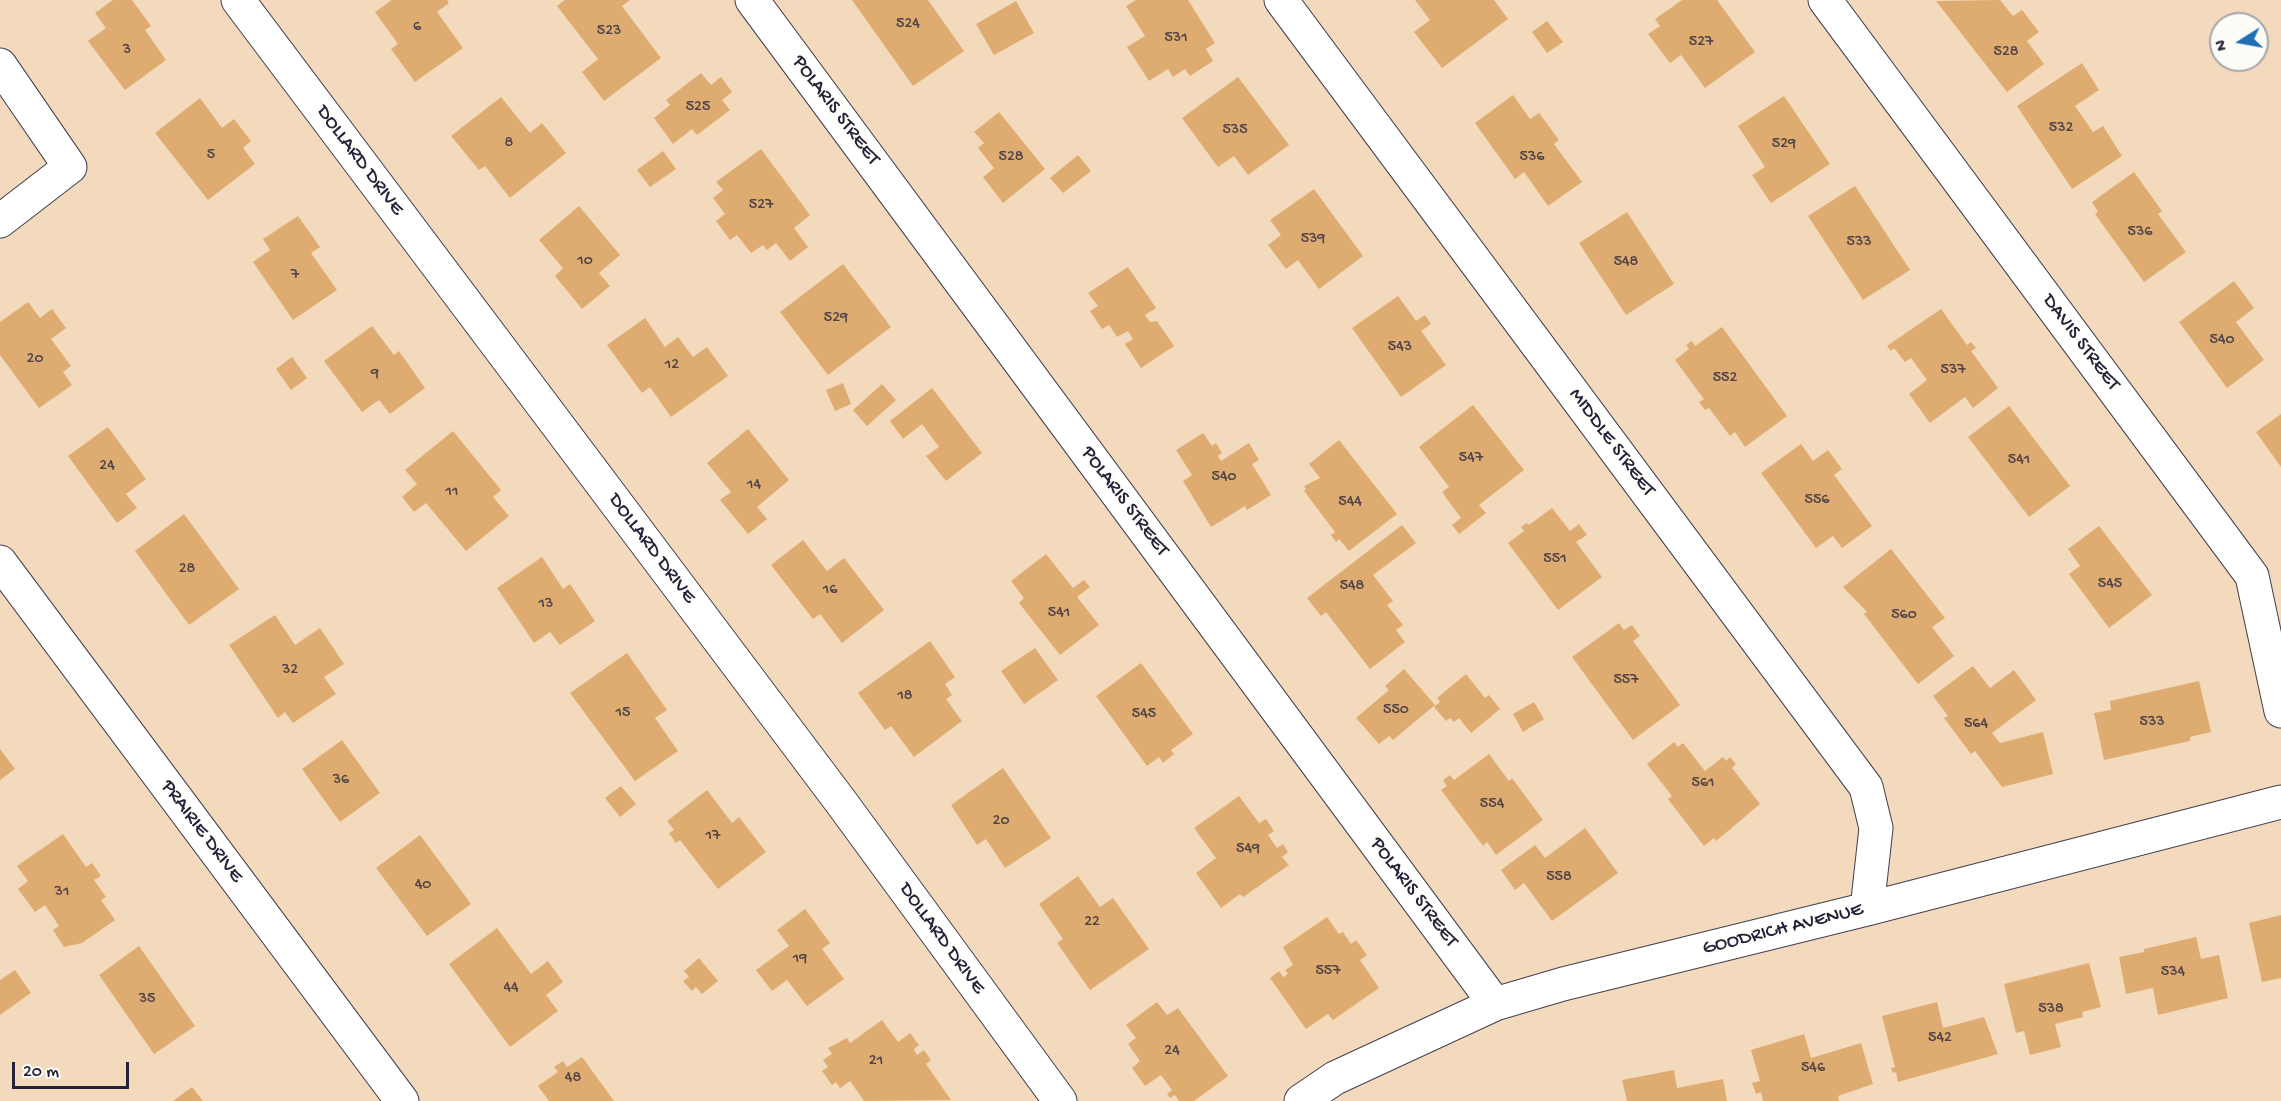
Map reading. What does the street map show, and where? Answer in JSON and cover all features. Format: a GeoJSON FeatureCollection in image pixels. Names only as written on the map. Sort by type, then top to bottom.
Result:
{"type":"FeatureCollection","features":[{"type":"Feature","properties":{"kind":"street","name":"DOLLARD DRIVE"},"geometry":{"type":"LineString","coordinates":[[238,0],[841,802],[1060,1101]]}},
{"type":"Feature","properties":{"kind":"street","name":"POLARIS STREET"},"geometry":{"type":"LineString","coordinates":[[752,0],[1496,1004]]}},
{"type":"Feature","properties":{"kind":"street","name":"MIDDLE STREET"},"geometry":{"type":"LineString","coordinates":[[1281,0],[1866,787],[1876,828],[1867,909]]}},
{"type":"Feature","properties":{"kind":"street","name":"DAVIS STREET"},"geometry":{"type":"LineString","coordinates":[[1825,0],[2252,576],[2281,711]]}},
{"type":"Feature","properties":{"kind":"street"},"geometry":{"type":"LineString","coordinates":[[0,65],[70,167],[0,221]]}},
{"type":"Feature","properties":{"kind":"street","name":"PRAIRIE DRIVE"},"geometry":{"type":"LineString","coordinates":[[0,562],[402,1101]]}},
{"type":"Feature","properties":{"kind":"street","name":"GOODRICH AVENUE"},"geometry":{"type":"LineString","coordinates":[[1301,1101],[1343,1090],[1496,1004],[1563,984],[1867,909],[2281,802]]}},
{"type":"Feature","properties":{"kind":"building"},"geometry":{"type":"Polygon","coordinates":[[[113,0],[132,0],[151,26],[145,30],[166,60],[125,90],[88,41],[106,28],[95,13],[113,0]]]}},
{"type":"Feature","properties":{"kind":"building"},"geometry":{"type":"Polygon","coordinates":[[[392,0],[447,0],[449,3],[437,12],[463,48],[415,82],[391,49],[398,44],[375,12],[392,0]]]}},
{"type":"Feature","properties":{"kind":"building"},"geometry":{"type":"Polygon","coordinates":[[[565,0],[630,0],[622,6],[661,58],[604,101],[582,72],[598,59],[557,6],[565,0]]]}},
{"type":"Feature","properties":{"kind":"building"},"geometry":{"type":"Polygon","coordinates":[[[852,0],[928,0],[964,51],[913,86],[852,0]]]}},
{"type":"Feature","properties":{"kind":"building"},"geometry":{"type":"Polygon","coordinates":[[[1136,0],[1188,0],[1215,43],[1206,49],[1213,61],[1190,76],[1185,69],[1173,77],[1168,69],[1149,81],[1127,47],[1145,36],[1126,6],[1136,0]]]}},
{"type":"Feature","properties":{"kind":"building"},"geometry":{"type":"Polygon","coordinates":[[[1415,0],[1494,0],[1508,19],[1442,68],[1414,32],[1430,20],[1415,0]]]}},
{"type":"Feature","properties":{"kind":"building"},"geometry":{"type":"Polygon","coordinates":[[[1682,0],[1717,0],[1755,52],[1705,88],[1681,55],[1670,63],[1648,34],[1660,26],[1655,19],[1682,0]]]}},
{"type":"Feature","properties":{"kind":"building"},"geometry":{"type":"Polygon","coordinates":[[[2000,0],[2013,16],[2022,10],[2039,32],[2027,41],[2044,64],[2007,92],[1936,1],[2000,0]]]}},
{"type":"Feature","properties":{"kind":"building"},"geometry":{"type":"Polygon","coordinates":[[[1016,1],[1034,33],[994,55],[976,24],[1016,1]]]}},
{"type":"Feature","properties":{"kind":"building"},"geometry":{"type":"Polygon","coordinates":[[[1547,21],[1563,42],[1547,53],[1532,32],[1547,21]]]}},
{"type":"Feature","properties":{"kind":"building"},"geometry":{"type":"Polygon","coordinates":[[[2082,63],[2099,90],[2075,106],[2093,132],[2103,126],[2122,156],[2072,189],[2017,106],[2082,63]]]}},
{"type":"Feature","properties":{"kind":"building"},"geometry":{"type":"Polygon","coordinates":[[[701,73],[711,85],[721,77],[732,92],[722,100],[730,110],[697,135],[692,129],[673,144],[654,118],[670,105],[666,100],[701,73]]]}},
{"type":"Feature","properties":{"kind":"building"},"geometry":{"type":"Polygon","coordinates":[[[1238,77],[1289,145],[1248,175],[1234,156],[1218,167],[1182,118],[1238,77]]]}},
{"type":"Feature","properties":{"kind":"building"},"geometry":{"type":"Polygon","coordinates":[[[1513,95],[1530,119],[1539,113],[1559,140],[1554,144],[1582,182],[1548,206],[1524,172],[1515,179],[1475,123],[1513,95]]]}},
{"type":"Feature","properties":{"kind":"building"},"geometry":{"type":"Polygon","coordinates":[[[1784,96],[1830,164],[1771,203],[1752,175],[1765,167],[1738,126],[1784,96]]]}},
{"type":"Feature","properties":{"kind":"building"},"geometry":{"type":"Polygon","coordinates":[[[501,97],[530,133],[542,123],[566,153],[510,198],[485,166],[479,170],[451,136],[501,97]]]}},
{"type":"Feature","properties":{"kind":"building"},"geometry":{"type":"Polygon","coordinates":[[[200,98],[222,128],[234,119],[251,141],[243,148],[255,164],[208,200],[155,133],[200,98]]]}},
{"type":"Feature","properties":{"kind":"building"},"geometry":{"type":"Polygon","coordinates":[[[999,112],[1045,169],[1003,203],[983,177],[994,168],[978,148],[984,143],[974,132],[999,112]]]}},
{"type":"Feature","properties":{"kind":"building"},"geometry":{"type":"Polygon","coordinates":[[[761,149],[810,215],[794,228],[808,247],[790,261],[776,243],[767,250],[763,245],[751,253],[737,235],[730,240],[716,221],[725,214],[713,198],[723,190],[716,182],[761,149]]]}},
{"type":"Feature","properties":{"kind":"building"},"geometry":{"type":"Polygon","coordinates":[[[663,151],[676,169],[650,187],[637,170],[663,151]]]}},
{"type":"Feature","properties":{"kind":"building"},"geometry":{"type":"Polygon","coordinates":[[[1078,155],[1091,171],[1063,193],[1050,178],[1078,155]]]}},
{"type":"Feature","properties":{"kind":"building"},"geometry":{"type":"Polygon","coordinates":[[[2134,172],[2162,211],[2158,214],[2186,252],[2144,282],[2095,214],[2098,212],[2092,202],[2134,172]]]}},
{"type":"Feature","properties":{"kind":"building"},"geometry":{"type":"Polygon","coordinates":[[[1855,186],[1910,270],[1863,300],[1808,216],[1855,186]]]}},
{"type":"Feature","properties":{"kind":"building"},"geometry":{"type":"Polygon","coordinates":[[[1314,189],[1363,256],[1319,289],[1298,260],[1286,269],[1268,245],[1281,235],[1270,220],[1314,189]]]}},
{"type":"Feature","properties":{"kind":"building"},"geometry":{"type":"Polygon","coordinates":[[[579,206],[620,255],[599,273],[610,286],[582,309],[555,276],[563,268],[539,240],[579,206]]]}},
{"type":"Feature","properties":{"kind":"building"},"geometry":{"type":"Polygon","coordinates":[[[1627,212],[1674,284],[1626,315],[1579,243],[1627,212]]]}},
{"type":"Feature","properties":{"kind":"building"},"geometry":{"type":"Polygon","coordinates":[[[298,216],[320,247],[311,253],[337,290],[293,320],[253,262],[270,250],[263,239],[298,216]]]}},
{"type":"Feature","properties":{"kind":"building"},"geometry":{"type":"Polygon","coordinates":[[[843,264],[891,327],[828,375],[780,312],[843,264]]]}},
{"type":"Feature","properties":{"kind":"building"},"geometry":{"type":"Polygon","coordinates":[[[1128,267],[1156,308],[1145,315],[1150,322],[1157,321],[1174,346],[1141,368],[1125,344],[1133,339],[1128,331],[1117,337],[1109,325],[1102,329],[1090,311],[1098,306],[1088,293],[1128,267]]]}},
{"type":"Feature","properties":{"kind":"building"},"geometry":{"type":"Polygon","coordinates":[[[2234,281],[2254,308],[2236,322],[2264,360],[2227,388],[2179,322],[2234,281]]]}},
{"type":"Feature","properties":{"kind":"building"},"geometry":{"type":"Polygon","coordinates":[[[1398,296],[1416,321],[1425,315],[1431,324],[1421,331],[1446,365],[1401,397],[1352,328],[1398,296]]]}},
{"type":"Feature","properties":{"kind":"building"},"geometry":{"type":"Polygon","coordinates":[[[28,302],[40,318],[52,309],[66,328],[51,339],[71,366],[63,372],[72,385],[39,408],[0,355],[0,322],[28,302]]]}},
{"type":"Feature","properties":{"kind":"building"},"geometry":{"type":"Polygon","coordinates":[[[1941,309],[1967,345],[1971,342],[1976,348],[1971,351],[1998,388],[1973,408],[1965,397],[1930,423],[1909,394],[1927,380],[1911,358],[1905,362],[1894,348],[1891,351],[1887,346],[1941,309]]]}},
{"type":"Feature","properties":{"kind":"building"},"geometry":{"type":"Polygon","coordinates":[[[645,318],[665,347],[678,337],[693,357],[707,347],[728,376],[671,417],[650,387],[642,393],[607,345],[645,318]]]}},
{"type":"Feature","properties":{"kind":"building"},"geometry":{"type":"Polygon","coordinates":[[[372,326],[394,355],[399,351],[425,388],[390,414],[379,400],[362,412],[324,361],[372,326]]]}},
{"type":"Feature","properties":{"kind":"building"},"geometry":{"type":"Polygon","coordinates":[[[1722,327],[1787,416],[1745,447],[1735,432],[1730,436],[1709,408],[1705,410],[1699,402],[1704,399],[1675,360],[1689,349],[1686,345],[1692,341],[1695,346],[1722,327]]]}},
{"type":"Feature","properties":{"kind":"building"},"geometry":{"type":"Polygon","coordinates":[[[292,357],[307,378],[291,390],[276,369],[292,357]]]}},
{"type":"Feature","properties":{"kind":"building"},"geometry":{"type":"Polygon","coordinates":[[[843,383],[851,404],[835,411],[826,390],[843,383]]]}},
{"type":"Feature","properties":{"kind":"building"},"geometry":{"type":"Polygon","coordinates":[[[882,384],[896,400],[867,426],[853,410],[882,384]]]}},
{"type":"Feature","properties":{"kind":"building"},"geometry":{"type":"Polygon","coordinates":[[[932,388],[982,453],[946,481],[926,456],[939,447],[922,424],[903,439],[890,421],[932,388]]]}},
{"type":"Feature","properties":{"kind":"building"},"geometry":{"type":"Polygon","coordinates":[[[1473,405],[1524,470],[1479,505],[1486,513],[1459,534],[1452,525],[1461,518],[1442,492],[1449,487],[1419,447],[1473,405]]]}},
{"type":"Feature","properties":{"kind":"building"},"geometry":{"type":"Polygon","coordinates":[[[2009,406],[2070,486],[2029,517],[1968,437],[2009,406]]]}},
{"type":"Feature","properties":{"kind":"building"},"geometry":{"type":"Polygon","coordinates":[[[2281,414],[2281,467],[2256,432],[2281,414]]]}},
{"type":"Feature","properties":{"kind":"building"},"geometry":{"type":"Polygon","coordinates":[[[108,427],[146,479],[126,494],[137,508],[117,523],[68,456],[108,427]]]}},
{"type":"Feature","properties":{"kind":"building"},"geometry":{"type":"Polygon","coordinates":[[[748,429],[789,480],[757,507],[767,519],[748,534],[720,500],[731,492],[707,463],[748,429]]]}},
{"type":"Feature","properties":{"kind":"building"},"geometry":{"type":"Polygon","coordinates":[[[453,431],[501,490],[493,497],[509,516],[466,551],[426,503],[414,512],[402,497],[417,484],[405,470],[453,431]]]}},
{"type":"Feature","properties":{"kind":"building"},"geometry":{"type":"Polygon","coordinates":[[[1203,433],[1212,446],[1216,443],[1222,453],[1218,456],[1221,461],[1249,443],[1259,460],[1252,464],[1271,495],[1247,510],[1245,506],[1211,527],[1183,481],[1192,475],[1176,450],[1203,433]]]}},
{"type":"Feature","properties":{"kind":"building"},"geometry":{"type":"Polygon","coordinates":[[[1339,440],[1397,514],[1349,551],[1339,539],[1336,542],[1331,535],[1335,532],[1304,491],[1306,489],[1304,486],[1320,478],[1309,464],[1339,440]]]}},
{"type":"Feature","properties":{"kind":"building"},"geometry":{"type":"Polygon","coordinates":[[[1801,444],[1813,461],[1828,450],[1842,469],[1834,475],[1872,526],[1842,548],[1833,536],[1816,548],[1761,473],[1801,444]]]}},
{"type":"Feature","properties":{"kind":"building"},"geometry":{"type":"Polygon","coordinates":[[[1552,508],[1570,531],[1579,524],[1587,535],[1576,542],[1602,577],[1558,610],[1508,543],[1524,531],[1521,527],[1527,523],[1529,525],[1552,508]]]}},
{"type":"Feature","properties":{"kind":"building"},"geometry":{"type":"Polygon","coordinates":[[[184,514],[239,589],[189,625],[135,551],[184,514]]]}},
{"type":"Feature","properties":{"kind":"building"},"geometry":{"type":"Polygon","coordinates":[[[1402,525],[1416,543],[1373,575],[1393,601],[1387,605],[1403,625],[1396,630],[1405,642],[1370,669],[1326,612],[1321,616],[1307,598],[1402,525]]]}},
{"type":"Feature","properties":{"kind":"building"},"geometry":{"type":"Polygon","coordinates":[[[2099,526],[2152,595],[2109,628],[2069,574],[2080,566],[2068,549],[2099,526]]]}},
{"type":"Feature","properties":{"kind":"building"},"geometry":{"type":"Polygon","coordinates":[[[803,540],[827,571],[844,558],[884,610],[842,643],[820,614],[813,619],[771,565],[803,540]]]}},
{"type":"Feature","properties":{"kind":"building"},"geometry":{"type":"Polygon","coordinates":[[[1891,549],[1945,618],[1932,627],[1954,656],[1918,684],[1864,614],[1867,612],[1843,587],[1891,549]]]}},
{"type":"Feature","properties":{"kind":"building"},"geometry":{"type":"Polygon","coordinates":[[[1046,554],[1073,588],[1084,580],[1090,587],[1077,597],[1099,625],[1060,655],[1019,603],[1024,598],[1011,581],[1046,554]]]}},
{"type":"Feature","properties":{"kind":"building"},"geometry":{"type":"Polygon","coordinates":[[[542,557],[563,589],[570,584],[595,621],[560,645],[550,632],[534,643],[497,588],[542,557]]]}},
{"type":"Feature","properties":{"kind":"building"},"geometry":{"type":"Polygon","coordinates":[[[275,615],[295,645],[320,628],[344,664],[324,677],[336,694],[293,723],[285,712],[278,718],[229,645],[275,615]]]}},
{"type":"Feature","properties":{"kind":"building"},"geometry":{"type":"Polygon","coordinates":[[[1619,623],[1624,630],[1632,625],[1640,636],[1633,641],[1680,705],[1633,740],[1572,657],[1619,623]]]}},
{"type":"Feature","properties":{"kind":"building"},"geometry":{"type":"Polygon","coordinates":[[[930,641],[955,677],[945,684],[952,695],[946,699],[962,721],[914,757],[891,726],[885,730],[858,693],[930,641]]]}},
{"type":"Feature","properties":{"kind":"building"},"geometry":{"type":"Polygon","coordinates":[[[1035,648],[1058,680],[1024,704],[1001,671],[1035,648]]]}},
{"type":"Feature","properties":{"kind":"building"},"geometry":{"type":"Polygon","coordinates":[[[627,653],[667,710],[655,718],[678,751],[635,781],[570,693],[627,653]]]}},
{"type":"Feature","properties":{"kind":"building"},"geometry":{"type":"Polygon","coordinates":[[[1141,663],[1193,734],[1171,750],[1174,754],[1163,763],[1159,757],[1147,766],[1096,696],[1141,663]]]}},
{"type":"Feature","properties":{"kind":"building"},"geometry":{"type":"Polygon","coordinates":[[[1973,666],[1990,688],[2014,670],[2036,700],[1992,733],[2000,743],[2043,732],[2053,774],[2002,787],[1975,751],[1971,754],[1944,718],[1948,716],[1933,696],[1973,666]]]}},
{"type":"Feature","properties":{"kind":"building"},"geometry":{"type":"Polygon","coordinates":[[[1404,669],[1435,705],[1393,740],[1389,736],[1379,744],[1356,718],[1389,690],[1385,686],[1404,669]]]}},
{"type":"Feature","properties":{"kind":"building"},"geometry":{"type":"Polygon","coordinates":[[[1466,674],[1485,698],[1489,695],[1500,709],[1471,733],[1459,718],[1454,722],[1450,718],[1446,721],[1434,707],[1440,702],[1437,698],[1466,674]]]}},
{"type":"Feature","properties":{"kind":"building"},"geometry":{"type":"Polygon","coordinates":[[[2199,681],[2211,732],[2190,737],[2190,741],[2104,760],[2094,713],[2111,710],[2110,701],[2199,681]]]}},
{"type":"Feature","properties":{"kind":"building"},"geometry":{"type":"Polygon","coordinates":[[[1534,702],[1544,719],[1523,732],[1513,714],[1534,702]]]}},
{"type":"Feature","properties":{"kind":"building"},"geometry":{"type":"Polygon","coordinates":[[[342,740],[380,793],[340,822],[302,769],[342,740]]]}},
{"type":"Feature","properties":{"kind":"building"},"geometry":{"type":"Polygon","coordinates":[[[1674,742],[1678,747],[1683,743],[1705,771],[1723,757],[1726,761],[1730,757],[1736,764],[1732,768],[1760,804],[1716,841],[1714,838],[1704,846],[1668,799],[1672,796],[1647,764],[1674,742]]]}},
{"type":"Feature","properties":{"kind":"building"},"geometry":{"type":"Polygon","coordinates":[[[0,749],[15,769],[0,780],[0,749]]]}},
{"type":"Feature","properties":{"kind":"building"},"geometry":{"type":"Polygon","coordinates":[[[1489,754],[1509,781],[1512,778],[1543,820],[1496,855],[1487,842],[1483,846],[1441,790],[1447,786],[1443,780],[1450,775],[1454,780],[1489,754]]]}},
{"type":"Feature","properties":{"kind":"building"},"geometry":{"type":"Polygon","coordinates":[[[1003,768],[1051,838],[1005,868],[986,839],[977,845],[951,805],[1003,768]]]}},
{"type":"Feature","properties":{"kind":"building"},"geometry":{"type":"Polygon","coordinates":[[[621,786],[636,804],[620,817],[605,798],[621,786]]]}},
{"type":"Feature","properties":{"kind":"building"},"geometry":{"type":"Polygon","coordinates":[[[707,790],[732,823],[739,817],[766,852],[718,889],[680,840],[676,843],[669,833],[674,830],[667,821],[707,790]]]}},
{"type":"Feature","properties":{"kind":"building"},"geometry":{"type":"Polygon","coordinates":[[[1239,796],[1259,823],[1266,819],[1274,831],[1268,835],[1277,848],[1283,844],[1288,852],[1282,857],[1289,865],[1243,897],[1240,894],[1221,908],[1196,873],[1216,858],[1194,828],[1239,796]]]}},
{"type":"Feature","properties":{"kind":"building"},"geometry":{"type":"Polygon","coordinates":[[[1585,828],[1618,873],[1552,921],[1524,883],[1515,890],[1501,870],[1535,845],[1545,858],[1585,828]]]}},
{"type":"Feature","properties":{"kind":"building"},"geometry":{"type":"Polygon","coordinates":[[[63,834],[86,867],[92,863],[101,876],[94,880],[106,897],[101,900],[115,920],[82,943],[64,947],[53,930],[59,926],[45,905],[35,912],[18,889],[28,881],[17,866],[63,834]]]}},
{"type":"Feature","properties":{"kind":"building"},"geometry":{"type":"Polygon","coordinates":[[[420,835],[471,904],[427,936],[376,868],[420,835]]]}},
{"type":"Feature","properties":{"kind":"building"},"geometry":{"type":"Polygon","coordinates":[[[1078,876],[1100,907],[1113,898],[1149,949],[1090,990],[1057,943],[1063,939],[1039,904],[1078,876]]]}},
{"type":"Feature","properties":{"kind":"building"},"geometry":{"type":"Polygon","coordinates":[[[805,909],[830,943],[822,949],[844,979],[807,1006],[787,980],[772,991],[756,970],[789,946],[777,930],[805,909]]]}},
{"type":"Feature","properties":{"kind":"building"},"geometry":{"type":"Polygon","coordinates":[[[2281,915],[2281,978],[2262,982],[2249,923],[2281,915]]]}},
{"type":"Feature","properties":{"kind":"building"},"geometry":{"type":"Polygon","coordinates":[[[1327,917],[1339,934],[1343,932],[1351,944],[1356,940],[1367,955],[1360,960],[1379,988],[1333,1020],[1328,1014],[1306,1029],[1270,978],[1279,971],[1283,977],[1288,974],[1285,970],[1293,965],[1283,947],[1327,917]]]}},
{"type":"Feature","properties":{"kind":"building"},"geometry":{"type":"Polygon","coordinates":[[[497,928],[531,974],[548,961],[563,982],[546,995],[558,1011],[510,1047],[449,964],[497,928]]]}},
{"type":"Feature","properties":{"kind":"building"},"geometry":{"type":"Polygon","coordinates":[[[2196,937],[2201,959],[2219,955],[2228,998],[2158,1015],[2153,988],[2126,994],[2119,957],[2196,937]]]}},
{"type":"Feature","properties":{"kind":"building"},"geometry":{"type":"Polygon","coordinates":[[[139,946],[195,1026],[154,1054],[99,975],[139,946]]]}},
{"type":"Feature","properties":{"kind":"building"},"geometry":{"type":"Polygon","coordinates":[[[699,958],[718,981],[702,994],[696,987],[692,991],[683,981],[689,977],[684,971],[699,958]]]}},
{"type":"Feature","properties":{"kind":"building"},"geometry":{"type":"Polygon","coordinates":[[[2089,963],[2101,1007],[2082,1012],[2083,1017],[2055,1024],[2061,1047],[2030,1055],[2024,1031],[2016,1033],[2004,984],[2089,963]]]}},
{"type":"Feature","properties":{"kind":"building"},"geometry":{"type":"Polygon","coordinates":[[[15,970],[31,993],[0,1015],[0,980],[15,970]]]}},
{"type":"Feature","properties":{"kind":"building"},"geometry":{"type":"Polygon","coordinates":[[[1157,1002],[1167,1015],[1178,1008],[1228,1076],[1194,1101],[1179,1101],[1175,1095],[1170,1098],[1167,1094],[1172,1090],[1161,1075],[1145,1086],[1132,1068],[1140,1061],[1128,1044],[1136,1038],[1126,1025],[1157,1002]]]}},
{"type":"Feature","properties":{"kind":"building"},"geometry":{"type":"Polygon","coordinates":[[[1937,1002],[1943,1028],[1984,1017],[1998,1054],[1898,1082],[1896,1072],[1893,1073],[1891,1068],[1895,1067],[1882,1016],[1937,1002]]]}},
{"type":"Feature","properties":{"kind":"building"},"geometry":{"type":"Polygon","coordinates":[[[882,1020],[898,1042],[910,1033],[919,1045],[914,1049],[917,1055],[924,1050],[931,1060],[926,1064],[951,1100],[864,1101],[850,1081],[840,1088],[836,1082],[832,1085],[822,1071],[828,1067],[823,1060],[832,1054],[828,1048],[847,1038],[850,1043],[882,1020]]]}},
{"type":"Feature","properties":{"kind":"building"},"geometry":{"type":"Polygon","coordinates":[[[1804,1034],[1811,1058],[1861,1043],[1873,1084],[1838,1096],[1839,1101],[1763,1101],[1761,1092],[1756,1094],[1752,1083],[1760,1081],[1751,1050],[1804,1034]]]}},
{"type":"Feature","properties":{"kind":"building"},"geometry":{"type":"Polygon","coordinates":[[[582,1057],[614,1101],[549,1101],[538,1086],[558,1072],[554,1067],[563,1061],[567,1067],[582,1057]]]}},
{"type":"Feature","properties":{"kind":"building"},"geometry":{"type":"Polygon","coordinates":[[[1674,1070],[1677,1088],[1723,1079],[1727,1101],[1627,1101],[1622,1080],[1674,1070]]]}},
{"type":"Feature","properties":{"kind":"building"},"geometry":{"type":"Polygon","coordinates":[[[192,1087],[203,1101],[173,1101],[192,1087]]]}}]}
